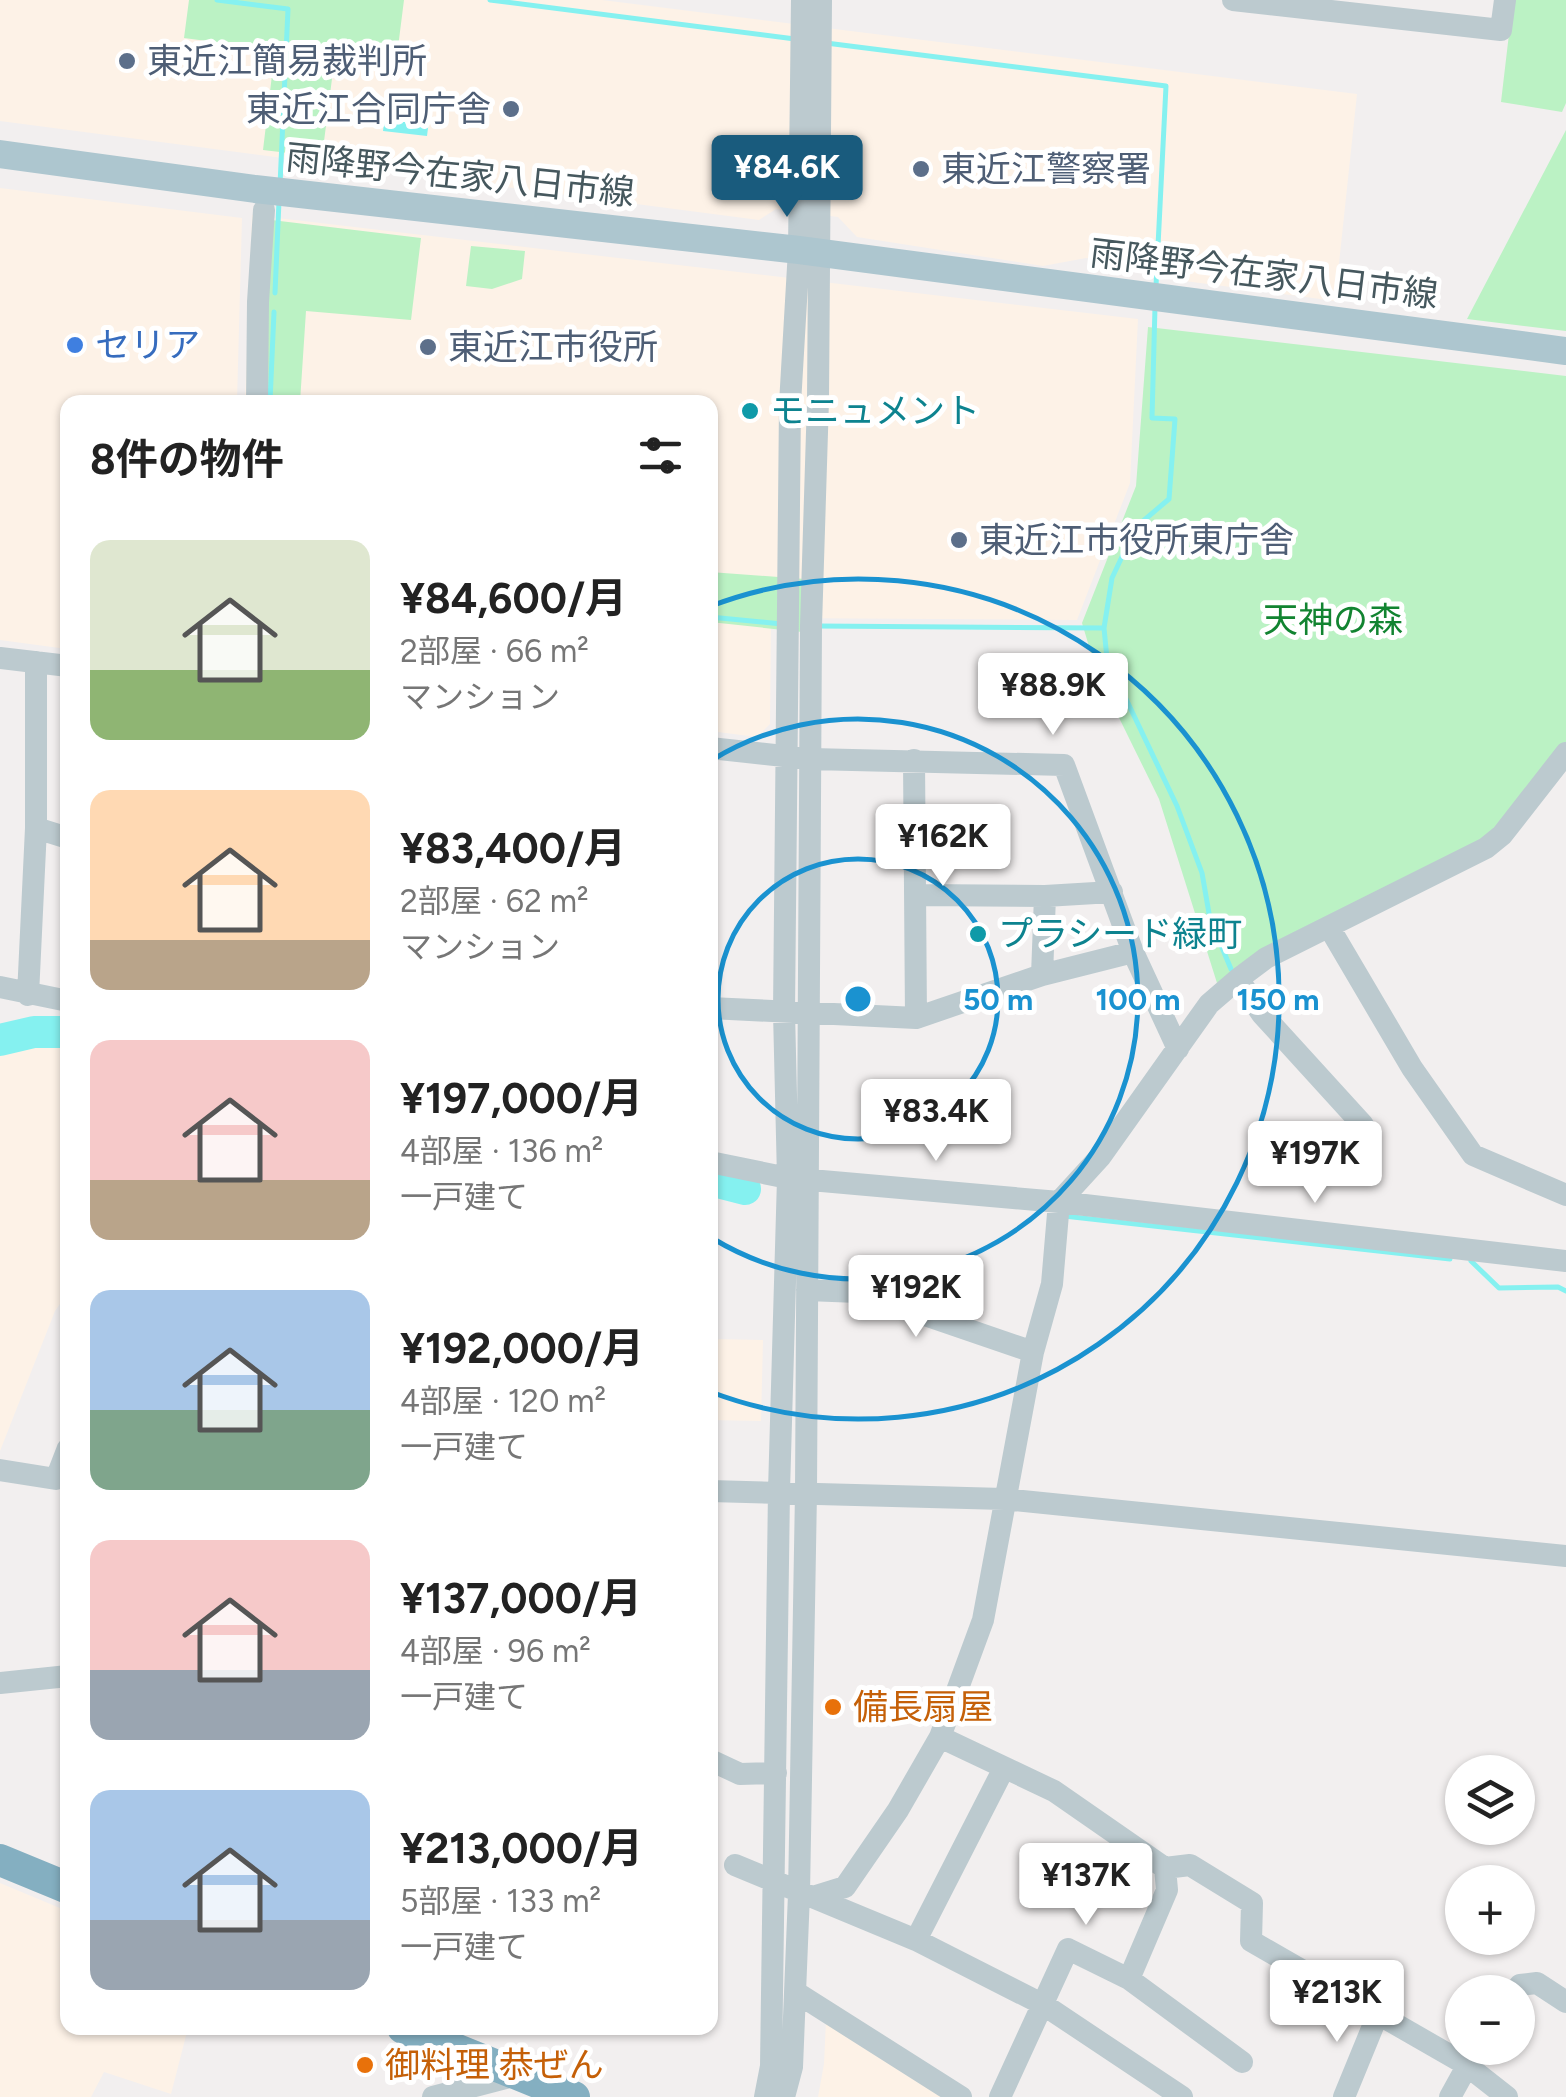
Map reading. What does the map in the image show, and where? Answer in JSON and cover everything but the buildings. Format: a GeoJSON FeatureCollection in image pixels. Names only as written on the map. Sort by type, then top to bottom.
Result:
{"type":"FeatureCollection","features":[{"type":"Feature","properties":{"kind":"highway"},"geometry":{"type":"LineString","coordinates":[[0,1860],[60,1885]]}},
{"type":"Feature","properties":{"kind":"highway"},"geometry":{"type":"LineString","coordinates":[[421,2035],[574,2097]]}},
{"type":"Feature","properties":{"kind":"main road","name":"雨降野今在家八日市線"},"geometry":{"type":"LineString","coordinates":[[0,154],[255,189],[809,252],[1566,351]]}},
{"type":"Feature","properties":{"kind":"street"},"geometry":{"type":"LineString","coordinates":[[764,2097],[771,2066],[778,1491],[808,1012],[809,252],[802,0]]}},
{"type":"Feature","properties":{"kind":"street"},"geometry":{"type":"LineString","coordinates":[[784,2097],[792,2067],[807,1895],[807,1290],[784,1012],[790,404],[809,252],[821,0]]}},
{"type":"Feature","properties":{"kind":"street"},"geometry":{"type":"LineString","coordinates":[[1232,0],[1501,30],[1506,0]]}},
{"type":"Feature","properties":{"kind":"street"},"geometry":{"type":"LineString","coordinates":[[257,395],[264,210]]}},
{"type":"Feature","properties":{"kind":"street"},"geometry":{"type":"LineString","coordinates":[[0,658],[60,665]]}},
{"type":"Feature","properties":{"kind":"street"},"geometry":{"type":"LineString","coordinates":[[28,994],[36,828],[36,662]]}},
{"type":"Feature","properties":{"kind":"street"},"geometry":{"type":"LineString","coordinates":[[718,749],[811,759],[1064,765],[1134,952],[1178,1049]]}},
{"type":"Feature","properties":{"kind":"street"},"geometry":{"type":"LineString","coordinates":[[807,1895],[845,1887],[898,1810],[940,1738],[983,1620],[1032,1352],[1052,1284],[1059,1202],[1101,1156],[1209,1004],[1266,958],[1486,848],[1502,834],[1566,753]]}},
{"type":"Feature","properties":{"kind":"street"},"geometry":{"type":"LineString","coordinates":[[914,760],[916,1018]]}},
{"type":"Feature","properties":{"kind":"street"},"geometry":{"type":"LineString","coordinates":[[36,828],[60,836]]}},
{"type":"Feature","properties":{"kind":"street"},"geometry":{"type":"LineString","coordinates":[[916,895],[1112,892]]}},
{"type":"Feature","properties":{"kind":"street"},"geometry":{"type":"LineString","coordinates":[[1042,975],[1044,896]]}},
{"type":"Feature","properties":{"kind":"street"},"geometry":{"type":"LineString","coordinates":[[1329,927],[1412,1068],[1473,1156],[1566,1195]]}},
{"type":"Feature","properties":{"kind":"street"},"geometry":{"type":"LineString","coordinates":[[718,1008],[916,1018],[1042,975],[1134,952]]}},
{"type":"Feature","properties":{"kind":"street"},"geometry":{"type":"LineString","coordinates":[[1238,979],[1262,1014],[1364,1125]]}},
{"type":"Feature","properties":{"kind":"street"},"geometry":{"type":"LineString","coordinates":[[0,987],[60,1000]]}},
{"type":"Feature","properties":{"kind":"street"},"geometry":{"type":"LineString","coordinates":[[718,1163],[798,1178],[1059,1202],[1566,1261]]}},
{"type":"Feature","properties":{"kind":"street"},"geometry":{"type":"LineString","coordinates":[[807,1290],[858,1292],[1032,1352]]}},
{"type":"Feature","properties":{"kind":"street"},"geometry":{"type":"LineString","coordinates":[[0,1470],[56,1479],[60,1469]]}},
{"type":"Feature","properties":{"kind":"street"},"geometry":{"type":"LineString","coordinates":[[718,1491],[1004,1499],[1566,1556]]}},
{"type":"Feature","properties":{"kind":"street"},"geometry":{"type":"LineString","coordinates":[[0,1683],[60,1677]]}},
{"type":"Feature","properties":{"kind":"street"},"geometry":{"type":"LineString","coordinates":[[940,1738],[1054,1791],[1164,1868],[1190,1865],[1252,1903],[1251,1941],[1378,2014],[1445,2044]]}},
{"type":"Feature","properties":{"kind":"street"},"geometry":{"type":"LineString","coordinates":[[718,1764],[740,1774],[776,1774]]}},
{"type":"Feature","properties":{"kind":"street"},"geometry":{"type":"LineString","coordinates":[[916,1940],[1004,1768]]}},
{"type":"Feature","properties":{"kind":"street"},"geometry":{"type":"LineString","coordinates":[[735,1866],[916,1940],[1044,2005],[1182,2097]]}},
{"type":"Feature","properties":{"kind":"street"},"geometry":{"type":"LineString","coordinates":[[1129,1979],[1167,1890],[1164,1868]]}},
{"type":"Feature","properties":{"kind":"street"},"geometry":{"type":"LineString","coordinates":[[1000,2097],[1068,1949],[1129,1979],[1242,2062]]}},
{"type":"Feature","properties":{"kind":"street"},"geometry":{"type":"LineString","coordinates":[[1535,1984],[1566,2002]]}},
{"type":"Feature","properties":{"kind":"street"},"geometry":{"type":"LineString","coordinates":[[797,1994],[961,2097]]}},
{"type":"Feature","properties":{"kind":"street"},"geometry":{"type":"LineString","coordinates":[[1344,2097],[1378,2014]]}},
{"type":"Feature","properties":{"kind":"street"},"geometry":{"type":"LineString","coordinates":[[436,2096],[459,2050]]}},
{"type":"Feature","properties":{"kind":"street"},"geometry":{"type":"LineString","coordinates":[[1450,2097],[1466,2065]]}},
{"type":"Feature","properties":{"kind":"street"},"geometry":{"type":"LineString","coordinates":[[1479,2065],[1507,2097]]}},
{"type":"Feature","properties":{"kind":"street"},"geometry":{"type":"LineString","coordinates":[[436,2096],[517,2075]]}},
{"type":"Feature","properties":{"kind":"shaded area"},"geometry":{"type":"Polygon","coordinates":[[[0,0],[602,0],[1357,94],[1335,301],[1185,281],[1165,269],[1086,258],[1043,266],[857,237],[838,217],[776,209],[759,220],[0,121],[0,0]]]}},
{"type":"Feature","properties":{"kind":"shaded area"},"geometry":{"type":"Polygon","coordinates":[[[0,188],[242,218],[237,395],[60,395],[60,648],[0,640],[0,188]]]}},
{"type":"Feature","properties":{"kind":"shaded area"},"geometry":{"type":"Polygon","coordinates":[[[252,215],[1138,319],[1130,483],[1077,620],[771,618],[770,724],[757,737],[718,732],[718,395],[245,395],[252,215]]]}},
{"type":"Feature","properties":{"kind":"shaded area"},"geometry":{"type":"Polygon","coordinates":[[[60,1040],[60,1304],[0,1451],[0,1050],[60,1040]]]}},
{"type":"Feature","properties":{"kind":"shaded area"},"geometry":{"type":"Polygon","coordinates":[[[718,1339],[763,1340],[761,1421],[718,1420],[718,1339]]]}},
{"type":"Feature","properties":{"kind":"shaded area"},"geometry":{"type":"Polygon","coordinates":[[[0,1883],[60,1908],[60,2035],[186,2035],[171,2094],[104,2072],[91,2097],[0,2097],[0,1883]]]}},
{"type":"Feature","properties":{"kind":"shaded area"},"geometry":{"type":"Polygon","coordinates":[[[826,2020],[948,2097],[818,2097],[826,2020]]]}},
{"type":"Feature","properties":{"kind":"green space"},"geometry":{"type":"Polygon","coordinates":[[[189,0],[404,0],[395,71],[334,63],[322,157],[263,150],[275,50],[184,38],[189,0]]]}},
{"type":"Feature","properties":{"kind":"green space"},"geometry":{"type":"Polygon","coordinates":[[[1513,0],[1566,0],[1566,103],[1562,112],[1501,102],[1513,0]]]}},
{"type":"Feature","properties":{"kind":"green space"},"geometry":{"type":"Polygon","coordinates":[[[1566,130],[1566,331],[1467,319],[1566,130]]]}},
{"type":"Feature","properties":{"kind":"green space"},"geometry":{"type":"Polygon","coordinates":[[[255,218],[421,238],[411,320],[306,311],[300,395],[249,395],[255,218]]]}},
{"type":"Feature","properties":{"kind":"green space"},"geometry":{"type":"Polygon","coordinates":[[[471,246],[525,251],[522,279],[492,289],[466,286],[471,246]]]}},
{"type":"Feature","properties":{"kind":"green space","name":"天神の森"},"geometry":{"type":"Polygon","coordinates":[[[1148,327],[1566,376],[1566,743],[1497,827],[1481,840],[1217,983],[1159,799],[1097,673],[1082,623],[1136,486],[1148,327]]]}},
{"type":"Feature","properties":{"kind":"green space"},"geometry":{"type":"Polygon","coordinates":[[[718,573],[805,579],[802,632],[718,623],[718,573]]]}},
{"type":"Feature","properties":{"kind":"water"},"geometry":{"type":"Polygon","coordinates":[[[386,107],[430,112],[427,136],[383,131],[386,107]]]}},
{"type":"Feature","properties":{"kind":"waterway"},"geometry":{"type":"LineString","coordinates":[[217,0],[288,9],[280,185]]}},
{"type":"Feature","properties":{"kind":"waterway"},"geometry":{"type":"LineString","coordinates":[[490,0],[795,39]]}},
{"type":"Feature","properties":{"kind":"waterway"},"geometry":{"type":"LineString","coordinates":[[826,43],[1166,86],[1156,286]]}},
{"type":"Feature","properties":{"kind":"waterway"},"geometry":{"type":"LineString","coordinates":[[275,293],[279,201]]}},
{"type":"Feature","properties":{"kind":"waterway"},"geometry":{"type":"LineString","coordinates":[[1155,307],[1152,418],[1175,419],[1169,499],[1136,527],[1112,578],[1104,628],[1107,659],[1177,806],[1202,873],[1210,919],[1231,969]]}},
{"type":"Feature","properties":{"kind":"waterway"},"geometry":{"type":"LineString","coordinates":[[270,395],[274,312]]}},
{"type":"Feature","properties":{"kind":"waterway"},"geometry":{"type":"LineString","coordinates":[[718,618],[782,624]]}},
{"type":"Feature","properties":{"kind":"waterway"},"geometry":{"type":"LineString","coordinates":[[818,626],[1104,628]]}},
{"type":"Feature","properties":{"kind":"waterway"},"geometry":{"type":"LineString","coordinates":[[0,1040],[34,1032],[60,1032]]}},
{"type":"Feature","properties":{"kind":"waterway"},"geometry":{"type":"LineString","coordinates":[[718,1182],[745,1189]]}},
{"type":"Feature","properties":{"kind":"waterway"},"geometry":{"type":"LineString","coordinates":[[1064,1216],[1450,1259]]}},
{"type":"Feature","properties":{"kind":"waterway"},"geometry":{"type":"LineString","coordinates":[[1471,1261],[1499,1288],[1558,1287],[1566,1291]]}},
{"type":"Feature","properties":{"kind":"place","name":"東近江簡易裁判所"},"geometry":{"type":"Point","coordinates":[127,61]}},
{"type":"Feature","properties":{"kind":"place","name":"東近江合同庁舎"},"geometry":{"type":"Point","coordinates":[511,109]}},
{"type":"Feature","properties":{"kind":"place","name":"東近江警察署"},"geometry":{"type":"Point","coordinates":[921,169]}},
{"type":"Feature","properties":{"kind":"place","name":"セリア"},"geometry":{"type":"Point","coordinates":[75,345]}},
{"type":"Feature","properties":{"kind":"place","name":"東近江市役所"},"geometry":{"type":"Point","coordinates":[428,347]}},
{"type":"Feature","properties":{"kind":"place","name":"モニュメント"},"geometry":{"type":"Point","coordinates":[750,411]}},
{"type":"Feature","properties":{"kind":"place","name":"東近江市役所東庁舎"},"geometry":{"type":"Point","coordinates":[959,540]}},
{"type":"Feature","properties":{"kind":"place","name":"プラシード緑町"},"geometry":{"type":"Point","coordinates":[978,934]}},
{"type":"Feature","properties":{"kind":"place","name":"備長扇屋"},"geometry":{"type":"Point","coordinates":[833,1707]}},
{"type":"Feature","properties":{"kind":"place","name":"御料理 恭ぜん"},"geometry":{"type":"Point","coordinates":[365,2065]}}]}
